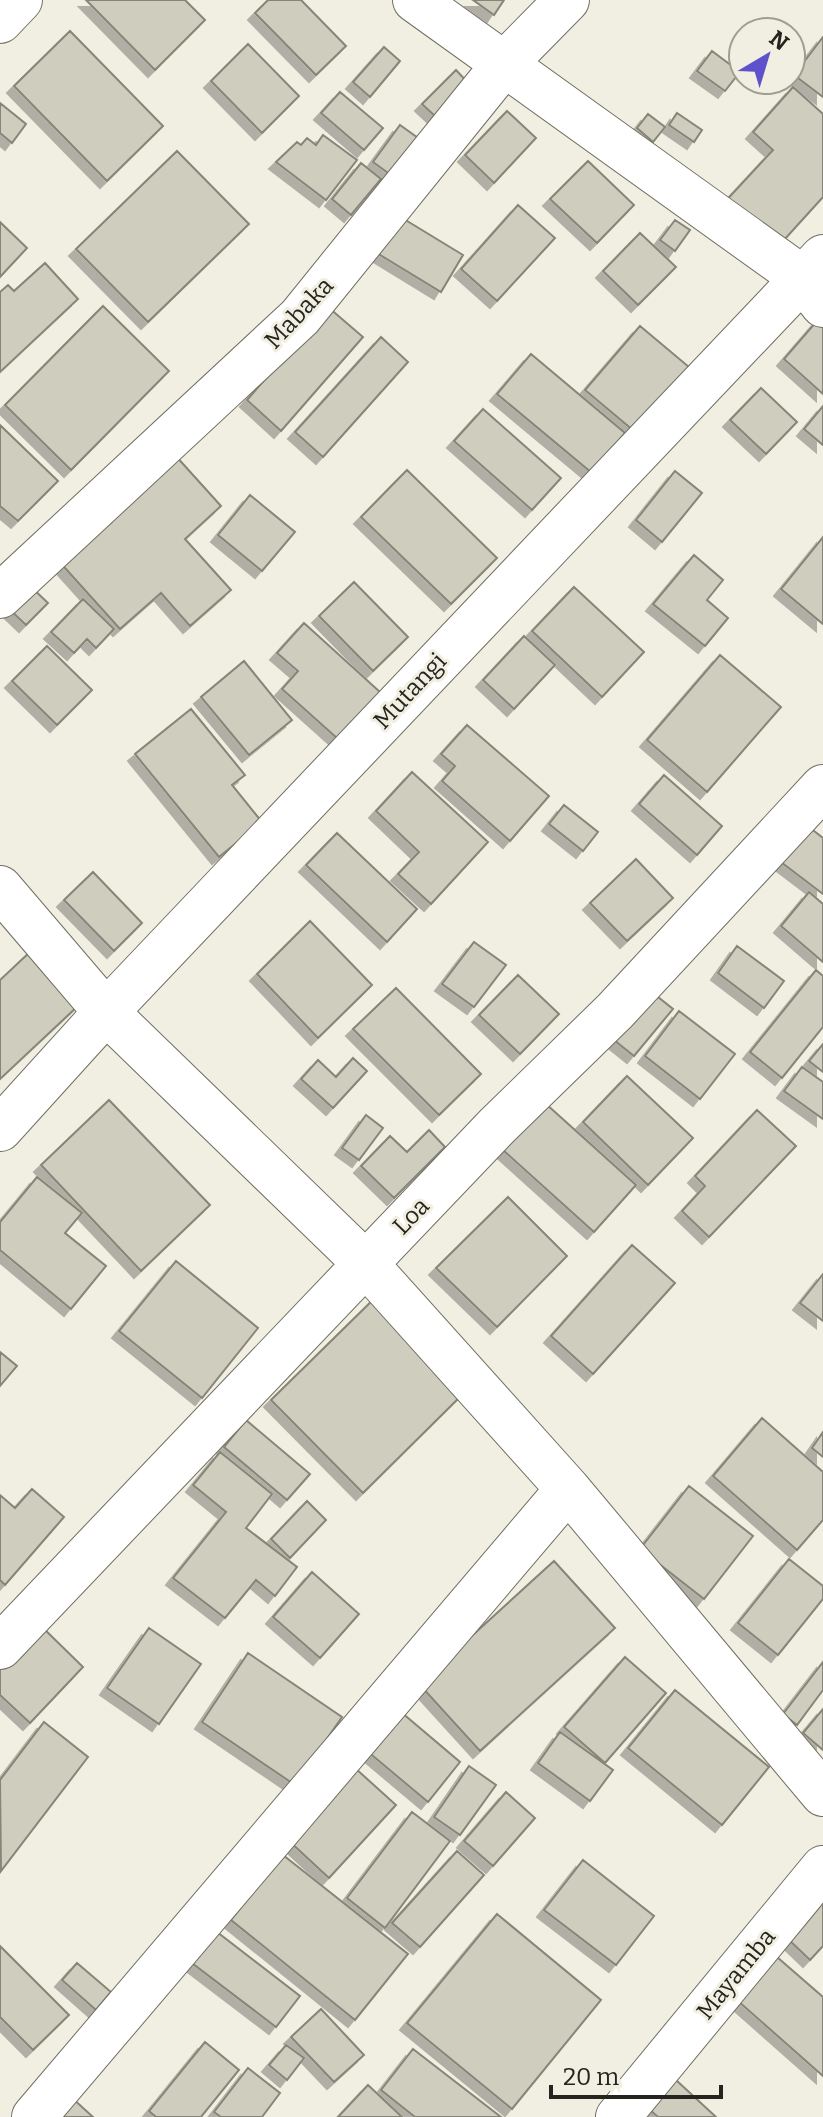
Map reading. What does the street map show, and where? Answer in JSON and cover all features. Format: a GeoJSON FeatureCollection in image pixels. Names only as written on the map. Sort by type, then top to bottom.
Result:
{"type":"FeatureCollection","features":[{"type":"Feature","properties":{"kind":"street"},"geometry":{"type":"LineString","coordinates":[[0,21],[20,0]]}},
{"type":"Feature","properties":{"kind":"street"},"geometry":{"type":"LineString","coordinates":[[415,0],[816,280]]}},
{"type":"Feature","properties":{"kind":"street","name":"Mabaka"},"geometry":{"type":"LineString","coordinates":[[0,596],[300,317],[505,63],[567,0]]}},
{"type":"Feature","properties":{"kind":"street","name":"Mutangi"},"geometry":{"type":"LineString","coordinates":[[0,1129],[106,1012],[816,280]]}},
{"type":"Feature","properties":{"kind":"street","name":"Loa"},"geometry":{"type":"LineString","coordinates":[[0,1647],[365,1263],[615,1011],[823,787]]}},
{"type":"Feature","properties":{"kind":"street"},"geometry":{"type":"LineString","coordinates":[[0,888],[106,1012],[365,1263],[568,1489],[823,1794]]}},
{"type":"Feature","properties":{"kind":"street"},"geometry":{"type":"LineString","coordinates":[[34,2117],[568,1489]]}},
{"type":"Feature","properties":{"kind":"street","name":"Mayamba"},"geometry":{"type":"LineString","coordinates":[[618,2117],[823,1868]]}},
{"type":"Feature","properties":{"kind":"building"},"geometry":{"type":"Polygon","coordinates":[[[86,0],[185,0],[205,20],[155,70],[86,0]]]}},
{"type":"Feature","properties":{"kind":"building"},"geometry":{"type":"Polygon","coordinates":[[[268,0],[301,0],[346,46],[316,75],[255,13],[268,0]]]}},
{"type":"Feature","properties":{"kind":"building"},"geometry":{"type":"Polygon","coordinates":[[[473,0],[504,0],[494,15],[473,0]]]}},
{"type":"Feature","properties":{"kind":"building"},"geometry":{"type":"Polygon","coordinates":[[[70,31],[163,126],[107,181],[14,86],[70,31]]]}},
{"type":"Feature","properties":{"kind":"building"},"geometry":{"type":"Polygon","coordinates":[[[823,37],[823,97],[807,85],[807,58],[823,37]]]}},
{"type":"Feature","properties":{"kind":"building"},"geometry":{"type":"Polygon","coordinates":[[[248,44],[299,96],[262,133],[211,81],[248,44]]]}},
{"type":"Feature","properties":{"kind":"building"},"geometry":{"type":"Polygon","coordinates":[[[384,47],[400,61],[370,97],[353,82],[384,47]]]}},
{"type":"Feature","properties":{"kind":"building"},"geometry":{"type":"Polygon","coordinates":[[[712,51],[727,62],[727,88],[725,91],[697,71],[712,51]]]}},
{"type":"Feature","properties":{"kind":"building"},"geometry":{"type":"Polygon","coordinates":[[[456,70],[470,85],[437,118],[422,104],[456,70]]]}},
{"type":"Feature","properties":{"kind":"building"},"geometry":{"type":"Polygon","coordinates":[[[340,92],[383,128],[364,150],[321,113],[340,92]]]}},
{"type":"Feature","properties":{"kind":"building"},"geometry":{"type":"Polygon","coordinates":[[[785,96],[803,96],[823,114],[823,197],[774,251],[722,205],[773,150],[753,132],[785,96]]]}},
{"type":"Feature","properties":{"kind":"building"},"geometry":{"type":"Polygon","coordinates":[[[0,103],[26,124],[12,143],[0,133],[0,103]]]}},
{"type":"Feature","properties":{"kind":"building"},"geometry":{"type":"Polygon","coordinates":[[[507,111],[536,138],[494,183],[465,155],[507,111]]]}},
{"type":"Feature","properties":{"kind":"building"},"geometry":{"type":"Polygon","coordinates":[[[677,113],[702,130],[694,142],[669,125],[677,113]]]}},
{"type":"Feature","properties":{"kind":"building"},"geometry":{"type":"Polygon","coordinates":[[[648,114],[665,127],[653,142],[637,128],[648,114]]]}},
{"type":"Feature","properties":{"kind":"building"},"geometry":{"type":"Polygon","coordinates":[[[400,125],[425,143],[395,178],[373,162],[400,125]]]}},
{"type":"Feature","properties":{"kind":"building"},"geometry":{"type":"Polygon","coordinates":[[[323,135],[357,160],[326,200],[276,162],[297,142],[301,145],[307,138],[316,145],[323,135]]]}},
{"type":"Feature","properties":{"kind":"building"},"geometry":{"type":"Polygon","coordinates":[[[177,151],[249,224],[148,322],[76,249],[177,151]]]}},
{"type":"Feature","properties":{"kind":"building"},"geometry":{"type":"Polygon","coordinates":[[[588,161],[634,205],[597,243],[550,199],[588,161]]]}},
{"type":"Feature","properties":{"kind":"building"},"geometry":{"type":"Polygon","coordinates":[[[361,163],[381,179],[351,215],[332,199],[361,163]]]}},
{"type":"Feature","properties":{"kind":"building"},"geometry":{"type":"Polygon","coordinates":[[[518,205],[555,238],[497,301],[461,269],[518,205]]]}},
{"type":"Feature","properties":{"kind":"building"},"geometry":{"type":"Polygon","coordinates":[[[394,213],[463,255],[441,292],[372,250],[394,213]]]}},
{"type":"Feature","properties":{"kind":"building"},"geometry":{"type":"Polygon","coordinates":[[[675,220],[690,230],[675,251],[660,240],[675,220]]]}},
{"type":"Feature","properties":{"kind":"building"},"geometry":{"type":"Polygon","coordinates":[[[0,222],[27,248],[0,277],[0,222]]]}},
{"type":"Feature","properties":{"kind":"building"},"geometry":{"type":"Polygon","coordinates":[[[640,233],[676,267],[638,305],[603,271],[640,233]]]}},
{"type":"Feature","properties":{"kind":"building"},"geometry":{"type":"Polygon","coordinates":[[[45,263],[78,299],[0,372],[0,292],[8,285],[14,291],[45,263]]]}},
{"type":"Feature","properties":{"kind":"building"},"geometry":{"type":"Polygon","coordinates":[[[103,306],[169,371],[71,470],[5,405],[103,306]]]}},
{"type":"Feature","properties":{"kind":"building"},"geometry":{"type":"Polygon","coordinates":[[[328,307],[363,337],[281,431],[247,400],[328,307]]]}},
{"type":"Feature","properties":{"kind":"building"},"geometry":{"type":"Polygon","coordinates":[[[823,314],[823,394],[784,359],[823,314]]]}},
{"type":"Feature","properties":{"kind":"building"},"geometry":{"type":"Polygon","coordinates":[[[640,326],[689,367],[634,431],[585,390],[640,326]]]}},
{"type":"Feature","properties":{"kind":"building"},"geometry":{"type":"Polygon","coordinates":[[[381,337],[408,362],[323,457],[295,432],[381,337]]]}},
{"type":"Feature","properties":{"kind":"building"},"geometry":{"type":"Polygon","coordinates":[[[531,354],[625,433],[592,473],[497,394],[531,354]]]}},
{"type":"Feature","properties":{"kind":"building"},"geometry":{"type":"Polygon","coordinates":[[[761,388],[797,422],[766,454],[730,420],[761,388]]]}},
{"type":"Feature","properties":{"kind":"building"},"geometry":{"type":"Polygon","coordinates":[[[823,406],[823,445],[804,429],[823,406]]]}},
{"type":"Feature","properties":{"kind":"building"},"geometry":{"type":"Polygon","coordinates":[[[483,409],[561,478],[532,510],[454,441],[483,409]]]}},
{"type":"Feature","properties":{"kind":"building"},"geometry":{"type":"Polygon","coordinates":[[[0,425],[58,481],[18,521],[0,506],[0,425]]]}},
{"type":"Feature","properties":{"kind":"building"},"geometry":{"type":"Polygon","coordinates":[[[156,434],[221,506],[185,539],[231,590],[190,626],[161,593],[120,629],[38,538],[156,434]]]}},
{"type":"Feature","properties":{"kind":"building"},"geometry":{"type":"Polygon","coordinates":[[[407,470],[497,558],[451,604],[361,517],[407,470]]]}},
{"type":"Feature","properties":{"kind":"building"},"geometry":{"type":"Polygon","coordinates":[[[675,471],[702,493],[662,542],[636,520],[675,471]]]}},
{"type":"Feature","properties":{"kind":"building"},"geometry":{"type":"Polygon","coordinates":[[[250,495],[295,532],[262,571],[218,535],[250,495]]]}},
{"type":"Feature","properties":{"kind":"building"},"geometry":{"type":"Polygon","coordinates":[[[823,537],[823,624],[781,589],[823,537]]]}},
{"type":"Feature","properties":{"kind":"building"},"geometry":{"type":"Polygon","coordinates":[[[694,555],[723,580],[707,600],[728,618],[705,646],[653,604],[694,555]]]}},
{"type":"Feature","properties":{"kind":"building"},"geometry":{"type":"Polygon","coordinates":[[[354,582],[408,637],[373,671],[319,616],[354,582]]]}},
{"type":"Feature","properties":{"kind":"building"},"geometry":{"type":"Polygon","coordinates":[[[28,584],[48,603],[26,625],[7,607],[28,584]]]}},
{"type":"Feature","properties":{"kind":"building"},"geometry":{"type":"Polygon","coordinates":[[[574,587],[644,652],[602,697],[532,631],[574,587]]]}},
{"type":"Feature","properties":{"kind":"building"},"geometry":{"type":"Polygon","coordinates":[[[83,599],[114,629],[96,648],[87,639],[74,653],[51,632],[83,599]]]}},
{"type":"Feature","properties":{"kind":"building"},"geometry":{"type":"Polygon","coordinates":[[[304,623],[380,692],[338,739],[282,689],[298,671],[277,653],[304,623]]]}},
{"type":"Feature","properties":{"kind":"building"},"geometry":{"type":"Polygon","coordinates":[[[524,636],[555,665],[514,709],[483,680],[524,636]]]}},
{"type":"Feature","properties":{"kind":"building"},"geometry":{"type":"Polygon","coordinates":[[[47,646],[92,690],[57,725],[12,681],[47,646]]]}},
{"type":"Feature","properties":{"kind":"building"},"geometry":{"type":"Polygon","coordinates":[[[720,655],[781,707],[707,792],[647,740],[720,655]]]}},
{"type":"Feature","properties":{"kind":"building"},"geometry":{"type":"Polygon","coordinates":[[[244,661],[292,720],[249,755],[201,697],[244,661]]]}},
{"type":"Feature","properties":{"kind":"building"},"geometry":{"type":"Polygon","coordinates":[[[191,709],[245,775],[232,785],[262,822],[219,857],[135,754],[191,709]]]}},
{"type":"Feature","properties":{"kind":"building"},"geometry":{"type":"Polygon","coordinates":[[[467,725],[549,796],[510,841],[442,781],[455,766],[441,754],[467,725]]]}},
{"type":"Feature","properties":{"kind":"building"},"geometry":{"type":"Polygon","coordinates":[[[412,772],[488,842],[431,904],[398,874],[419,852],[376,811],[412,772]]]}},
{"type":"Feature","properties":{"kind":"building"},"geometry":{"type":"Polygon","coordinates":[[[664,775],[722,826],[697,855],[639,804],[664,775]]]}},
{"type":"Feature","properties":{"kind":"building"},"geometry":{"type":"Polygon","coordinates":[[[564,805],[598,832],[583,851],[549,824],[564,805]]]}},
{"type":"Feature","properties":{"kind":"building"},"geometry":{"type":"Polygon","coordinates":[[[800,820],[823,838],[823,894],[773,856],[800,820]]]}},
{"type":"Feature","properties":{"kind":"building"},"geometry":{"type":"Polygon","coordinates":[[[337,833],[417,909],[387,942],[306,865],[337,833]]]}},
{"type":"Feature","properties":{"kind":"building"},"geometry":{"type":"Polygon","coordinates":[[[636,859],[673,898],[627,941],[590,903],[636,859]]]}},
{"type":"Feature","properties":{"kind":"building"},"geometry":{"type":"Polygon","coordinates":[[[93,872],[142,923],[114,951],[64,900],[93,872]]]}},
{"type":"Feature","properties":{"kind":"building"},"geometry":{"type":"Polygon","coordinates":[[[809,892],[823,904],[823,962],[781,926],[809,892]]]}},
{"type":"Feature","properties":{"kind":"building"},"geometry":{"type":"Polygon","coordinates":[[[310,921],[372,985],[318,1038],[257,974],[310,921]]]}},
{"type":"Feature","properties":{"kind":"building"},"geometry":{"type":"Polygon","coordinates":[[[474,942],[506,965],[474,1007],[442,984],[474,942]]]}},
{"type":"Feature","properties":{"kind":"building"},"geometry":{"type":"Polygon","coordinates":[[[737,946],[784,981],[764,1008],[718,973],[737,946]]]}},
{"type":"Feature","properties":{"kind":"building"},"geometry":{"type":"Polygon","coordinates":[[[31,951],[80,1004],[0,1079],[0,980],[31,951]]]}},
{"type":"Feature","properties":{"kind":"building"},"geometry":{"type":"Polygon","coordinates":[[[816,970],[823,976],[823,1027],[782,1078],[750,1052],[816,970]]]}},
{"type":"Feature","properties":{"kind":"building"},"geometry":{"type":"Polygon","coordinates":[[[518,975],[559,1014],[520,1054],[479,1015],[518,975]]]}},
{"type":"Feature","properties":{"kind":"building"},"geometry":{"type":"Polygon","coordinates":[[[643,985],[673,1009],[634,1056],[604,1032],[643,985]]]}},
{"type":"Feature","properties":{"kind":"building"},"geometry":{"type":"Polygon","coordinates":[[[396,988],[481,1074],[439,1115],[353,1029],[396,988]]]}},
{"type":"Feature","properties":{"kind":"building"},"geometry":{"type":"Polygon","coordinates":[[[679,1011],[735,1054],[700,1099],[645,1056],[679,1011]]]}},
{"type":"Feature","properties":{"kind":"building"},"geometry":{"type":"Polygon","coordinates":[[[823,1044],[823,1072],[809,1061],[823,1044]]]}},
{"type":"Feature","properties":{"kind":"building"},"geometry":{"type":"Polygon","coordinates":[[[353,1058],[367,1071],[333,1108],[301,1079],[318,1060],[336,1077],[353,1058]]]}},
{"type":"Feature","properties":{"kind":"building"},"geometry":{"type":"Polygon","coordinates":[[[802,1067],[823,1082],[823,1119],[784,1091],[802,1067]]]}},
{"type":"Feature","properties":{"kind":"building"},"geometry":{"type":"Polygon","coordinates":[[[627,1076],[693,1138],[648,1185],[583,1122],[627,1076]]]}},
{"type":"Feature","properties":{"kind":"building"},"geometry":{"type":"Polygon","coordinates":[[[535,1094],[636,1185],[594,1232],[493,1141],[535,1094]]]}},
{"type":"Feature","properties":{"kind":"building"},"geometry":{"type":"Polygon","coordinates":[[[109,1100],[210,1205],[141,1271],[41,1165],[109,1100]]]}},
{"type":"Feature","properties":{"kind":"building"},"geometry":{"type":"Polygon","coordinates":[[[757,1110],[796,1146],[709,1237],[682,1211],[705,1186],[695,1176],[757,1110]]]}},
{"type":"Feature","properties":{"kind":"building"},"geometry":{"type":"Polygon","coordinates":[[[366,1115],[383,1128],[359,1160],[342,1148],[366,1115]]]}},
{"type":"Feature","properties":{"kind":"building"},"geometry":{"type":"Polygon","coordinates":[[[429,1130],[445,1147],[394,1198],[361,1166],[390,1136],[407,1152],[429,1130]]]}},
{"type":"Feature","properties":{"kind":"building"},"geometry":{"type":"Polygon","coordinates":[[[37,1177],[82,1213],[65,1233],[106,1266],[71,1309],[0,1250],[0,1222],[37,1177]]]}},
{"type":"Feature","properties":{"kind":"building"},"geometry":{"type":"Polygon","coordinates":[[[508,1197],[567,1256],[497,1327],[436,1268],[508,1197]]]}},
{"type":"Feature","properties":{"kind":"building"},"geometry":{"type":"Polygon","coordinates":[[[632,1245],[675,1283],[593,1374],[551,1336],[632,1245]]]}},
{"type":"Feature","properties":{"kind":"building"},"geometry":{"type":"Polygon","coordinates":[[[176,1261],[258,1328],[202,1398],[119,1331],[176,1261]]]}},
{"type":"Feature","properties":{"kind":"building"},"geometry":{"type":"Polygon","coordinates":[[[823,1274],[823,1321],[800,1303],[823,1274]]]}},
{"type":"Feature","properties":{"kind":"building"},"geometry":{"type":"Polygon","coordinates":[[[381,1292],[472,1385],[363,1493],[271,1400],[381,1292]]]}},
{"type":"Feature","properties":{"kind":"building"},"geometry":{"type":"Polygon","coordinates":[[[0,1352],[17,1366],[0,1386],[0,1352]]]}},
{"type":"Feature","properties":{"kind":"building"},"geometry":{"type":"Polygon","coordinates":[[[762,1418],[823,1472],[823,1520],[797,1550],[713,1476],[762,1418]]]}},
{"type":"Feature","properties":{"kind":"building"},"geometry":{"type":"Polygon","coordinates":[[[246,1420],[310,1474],[287,1500],[224,1447],[246,1420]]]}},
{"type":"Feature","properties":{"kind":"building"},"geometry":{"type":"Polygon","coordinates":[[[823,1432],[823,1457],[812,1448],[823,1432]]]}},
{"type":"Feature","properties":{"kind":"building"},"geometry":{"type":"Polygon","coordinates":[[[220,1452],[272,1494],[246,1528],[297,1567],[275,1596],[256,1580],[225,1618],[173,1578],[226,1512],[193,1485],[220,1452]]]}},
{"type":"Feature","properties":{"kind":"building"},"geometry":{"type":"Polygon","coordinates":[[[689,1486],[753,1536],[704,1599],[640,1549],[689,1486]]]}},
{"type":"Feature","properties":{"kind":"building"},"geometry":{"type":"Polygon","coordinates":[[[32,1489],[64,1517],[5,1585],[0,1580],[0,1495],[15,1508],[32,1489]]]}},
{"type":"Feature","properties":{"kind":"building"},"geometry":{"type":"Polygon","coordinates":[[[307,1501],[326,1520],[290,1558],[271,1539],[307,1501]]]}},
{"type":"Feature","properties":{"kind":"building"},"geometry":{"type":"Polygon","coordinates":[[[789,1559],[823,1586],[823,1599],[778,1655],[738,1623],[789,1559]]]}},
{"type":"Feature","properties":{"kind":"building"},"geometry":{"type":"Polygon","coordinates":[[[554,1561],[615,1628],[480,1751],[419,1684],[554,1561]]]}},
{"type":"Feature","properties":{"kind":"building"},"geometry":{"type":"Polygon","coordinates":[[[312,1572],[359,1614],[320,1658],[273,1617],[312,1572]]]}},
{"type":"Feature","properties":{"kind":"building"},"geometry":{"type":"Polygon","coordinates":[[[37,1622],[83,1667],[30,1723],[0,1695],[0,1661],[37,1622]]]}},
{"type":"Feature","properties":{"kind":"building"},"geometry":{"type":"Polygon","coordinates":[[[149,1628],[201,1664],[159,1724],[107,1688],[149,1628]]]}},
{"type":"Feature","properties":{"kind":"building"},"geometry":{"type":"Polygon","coordinates":[[[248,1653],[342,1717],[295,1785],[202,1722],[248,1653]]]}},
{"type":"Feature","properties":{"kind":"building"},"geometry":{"type":"Polygon","coordinates":[[[625,1657],[666,1693],[605,1763],[564,1727],[625,1657]]]}},
{"type":"Feature","properties":{"kind":"building"},"geometry":{"type":"Polygon","coordinates":[[[823,1662],[823,1690],[797,1725],[783,1714],[823,1662]]]}},
{"type":"Feature","properties":{"kind":"building"},"geometry":{"type":"Polygon","coordinates":[[[675,1690],[769,1767],[722,1825],[628,1748],[675,1690]]]}},
{"type":"Feature","properties":{"kind":"building"},"geometry":{"type":"Polygon","coordinates":[[[823,1709],[823,1750],[803,1733],[823,1709]]]}},
{"type":"Feature","properties":{"kind":"building"},"geometry":{"type":"Polygon","coordinates":[[[401,1712],[460,1762],[428,1802],[367,1751],[401,1712]]]}},
{"type":"Feature","properties":{"kind":"building"},"geometry":{"type":"Polygon","coordinates":[[[44,1722],[88,1757],[1,1871],[0,1780],[44,1722]]]}},
{"type":"Feature","properties":{"kind":"building"},"geometry":{"type":"Polygon","coordinates":[[[560,1732],[613,1770],[590,1801],[538,1763],[560,1732]]]}},
{"type":"Feature","properties":{"kind":"building"},"geometry":{"type":"Polygon","coordinates":[[[469,1766],[496,1785],[460,1835],[434,1817],[469,1766]]]}},
{"type":"Feature","properties":{"kind":"building"},"geometry":{"type":"Polygon","coordinates":[[[355,1768],[396,1805],[329,1878],[288,1840],[355,1768]]]}},
{"type":"Feature","properties":{"kind":"building"},"geometry":{"type":"Polygon","coordinates":[[[506,1792],[535,1818],[493,1866],[464,1841],[506,1792]]]}},
{"type":"Feature","properties":{"kind":"building"},"geometry":{"type":"Polygon","coordinates":[[[412,1812],[450,1841],[385,1928],[347,1898],[412,1812]]]}},
{"type":"Feature","properties":{"kind":"building"},"geometry":{"type":"Polygon","coordinates":[[[457,1851],[484,1875],[420,1947],[392,1923],[457,1851]]]}},
{"type":"Feature","properties":{"kind":"building"},"geometry":{"type":"Polygon","coordinates":[[[283,1855],[408,1954],[355,2020],[231,1920],[283,1855]]]}},
{"type":"Feature","properties":{"kind":"building"},"geometry":{"type":"Polygon","coordinates":[[[583,1860],[654,1916],[616,1965],[544,1910],[583,1860]]]}},
{"type":"Feature","properties":{"kind":"building"},"geometry":{"type":"Polygon","coordinates":[[[823,1900],[823,1946],[810,1960],[787,1938],[823,1900]]]}},
{"type":"Feature","properties":{"kind":"building"},"geometry":{"type":"Polygon","coordinates":[[[497,1914],[601,2000],[512,2109],[407,2023],[497,1914]]]}},
{"type":"Feature","properties":{"kind":"building"},"geometry":{"type":"Polygon","coordinates":[[[208,1925],[300,1996],[276,2027],[184,1957],[208,1925]]]}},
{"type":"Feature","properties":{"kind":"building"},"geometry":{"type":"Polygon","coordinates":[[[0,1946],[69,2015],[33,2050],[0,2017],[0,1946]]]}},
{"type":"Feature","properties":{"kind":"building"},"geometry":{"type":"Polygon","coordinates":[[[777,1957],[823,1997],[823,2076],[738,2001],[777,1957]]]}},
{"type":"Feature","properties":{"kind":"building"},"geometry":{"type":"Polygon","coordinates":[[[77,1963],[111,1992],[96,2010],[62,1980],[77,1963]]]}},
{"type":"Feature","properties":{"kind":"building"},"geometry":{"type":"Polygon","coordinates":[[[321,2009],[364,2055],[334,2082],[291,2037],[321,2009]]]}},
{"type":"Feature","properties":{"kind":"building"},"geometry":{"type":"Polygon","coordinates":[[[205,2042],[239,2070],[201,2117],[156,2117],[149,2111],[205,2042]]]}},
{"type":"Feature","properties":{"kind":"building"},"geometry":{"type":"Polygon","coordinates":[[[286,2045],[304,2058],[287,2080],[269,2065],[286,2045]]]}},
{"type":"Feature","properties":{"kind":"building"},"geometry":{"type":"Polygon","coordinates":[[[413,2049],[501,2117],[415,2117],[381,2090],[413,2049]]]}},
{"type":"Feature","properties":{"kind":"building"},"geometry":{"type":"Polygon","coordinates":[[[248,2068],[280,2093],[262,2117],[221,2117],[214,2112],[248,2068]]]}},
{"type":"Feature","properties":{"kind":"building"},"geometry":{"type":"Polygon","coordinates":[[[676,2080],[716,2117],[658,2117],[650,2110],[676,2080]]]}},
{"type":"Feature","properties":{"kind":"building"},"geometry":{"type":"Polygon","coordinates":[[[368,2085],[402,2117],[338,2117],[368,2085]]]}},
{"type":"Feature","properties":{"kind":"building"},"geometry":{"type":"Polygon","coordinates":[[[71,2097],[93,2117],[54,2117],[71,2097]]]}}]}
